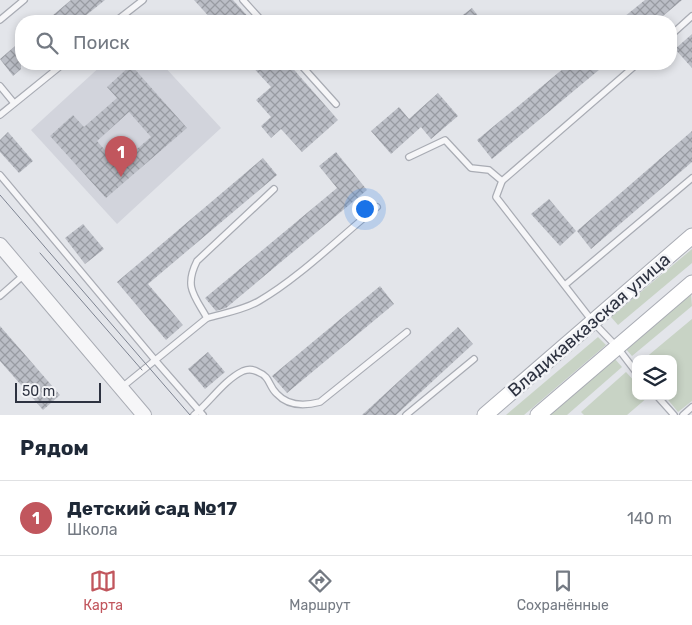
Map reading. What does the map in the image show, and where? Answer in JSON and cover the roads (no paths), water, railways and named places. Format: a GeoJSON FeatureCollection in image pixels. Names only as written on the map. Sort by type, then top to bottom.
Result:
{"type":"FeatureCollection","features":[{"type":"Feature","properties":{"kind":"main road","name":"Владикавказская улица"},"geometry":{"type":"LineString","coordinates":[[485,415],[692,236]]}},
{"type":"Feature","properties":{"kind":"main road","name":"Владикавказская улица"},"geometry":{"type":"LineString","coordinates":[[538,415],[692,284]]}},
{"type":"Feature","properties":{"kind":"street"},"geometry":{"type":"LineString","coordinates":[[0,245],[121,388],[138,411]]}},
{"type":"Feature","properties":{"kind":"lane"},"geometry":{"type":"LineString","coordinates":[[0,20],[24,0]]}},
{"type":"Feature","properties":{"kind":"lane"},"geometry":{"type":"LineString","coordinates":[[124,15],[143,0]]}},
{"type":"Feature","properties":{"kind":"lane"},"geometry":{"type":"LineString","coordinates":[[244,0],[257,15]]}},
{"type":"Feature","properties":{"kind":"lane"},"geometry":{"type":"LineString","coordinates":[[677,30],[692,16]]}},
{"type":"Feature","properties":{"kind":"lane"},"geometry":{"type":"LineString","coordinates":[[0,115],[55,70]]}},
{"type":"Feature","properties":{"kind":"lane"},"geometry":{"type":"LineString","coordinates":[[305,70],[336,104]]}},
{"type":"Feature","properties":{"kind":"lane"},"geometry":{"type":"LineString","coordinates":[[630,70],[502,182],[496,197],[593,322],[617,347],[632,367]]}},
{"type":"Feature","properties":{"kind":"lane"},"geometry":{"type":"LineString","coordinates":[[0,86],[14,103]]}},
{"type":"Feature","properties":{"kind":"lane"},"geometry":{"type":"LineString","coordinates":[[409,157],[445,140],[471,168],[489,170],[502,182]]}},
{"type":"Feature","properties":{"kind":"lane"},"geometry":{"type":"LineString","coordinates":[[0,175],[199,414],[234,378],[244,371],[254,370],[266,375],[277,394],[293,404],[308,405],[320,402],[407,332]]}},
{"type":"Feature","properties":{"kind":"lane"},"geometry":{"type":"LineString","coordinates":[[564,285],[692,178]]}},
{"type":"Feature","properties":{"kind":"lane"},"geometry":{"type":"LineString","coordinates":[[208,318],[191,288],[190,274],[197,261],[274,188]]}},
{"type":"Feature","properties":{"kind":"lane"},"geometry":{"type":"LineString","coordinates":[[121,388],[208,318],[259,302],[290,280],[377,207]]}},
{"type":"Feature","properties":{"kind":"lane"},"geometry":{"type":"LineString","coordinates":[[0,296],[25,274]]}},
{"type":"Feature","properties":{"kind":"lane"},"geometry":{"type":"LineString","coordinates":[[406,415],[474,359]]}},
{"type":"Feature","properties":{"kind":"lane"},"geometry":{"type":"LineString","coordinates":[[661,400],[674,415]]}},
{"type":"Feature","properties":{"kind":"lane"},"geometry":{"type":"LineString","coordinates":[[683,415],[692,407]]}},
{"type":"Feature","properties":{"kind":"tram line"},"geometry":{"type":"LineString","coordinates":[[0,195],[190,415]]}},
{"type":"Feature","properties":{"kind":"tram line"},"geometry":{"type":"LineString","coordinates":[[40,253],[142,370]]}},
{"type":"Feature","properties":{"kind":"place","name":"Детский сад №17"},"geometry":{"type":"Point","coordinates":[121,177]}}]}
